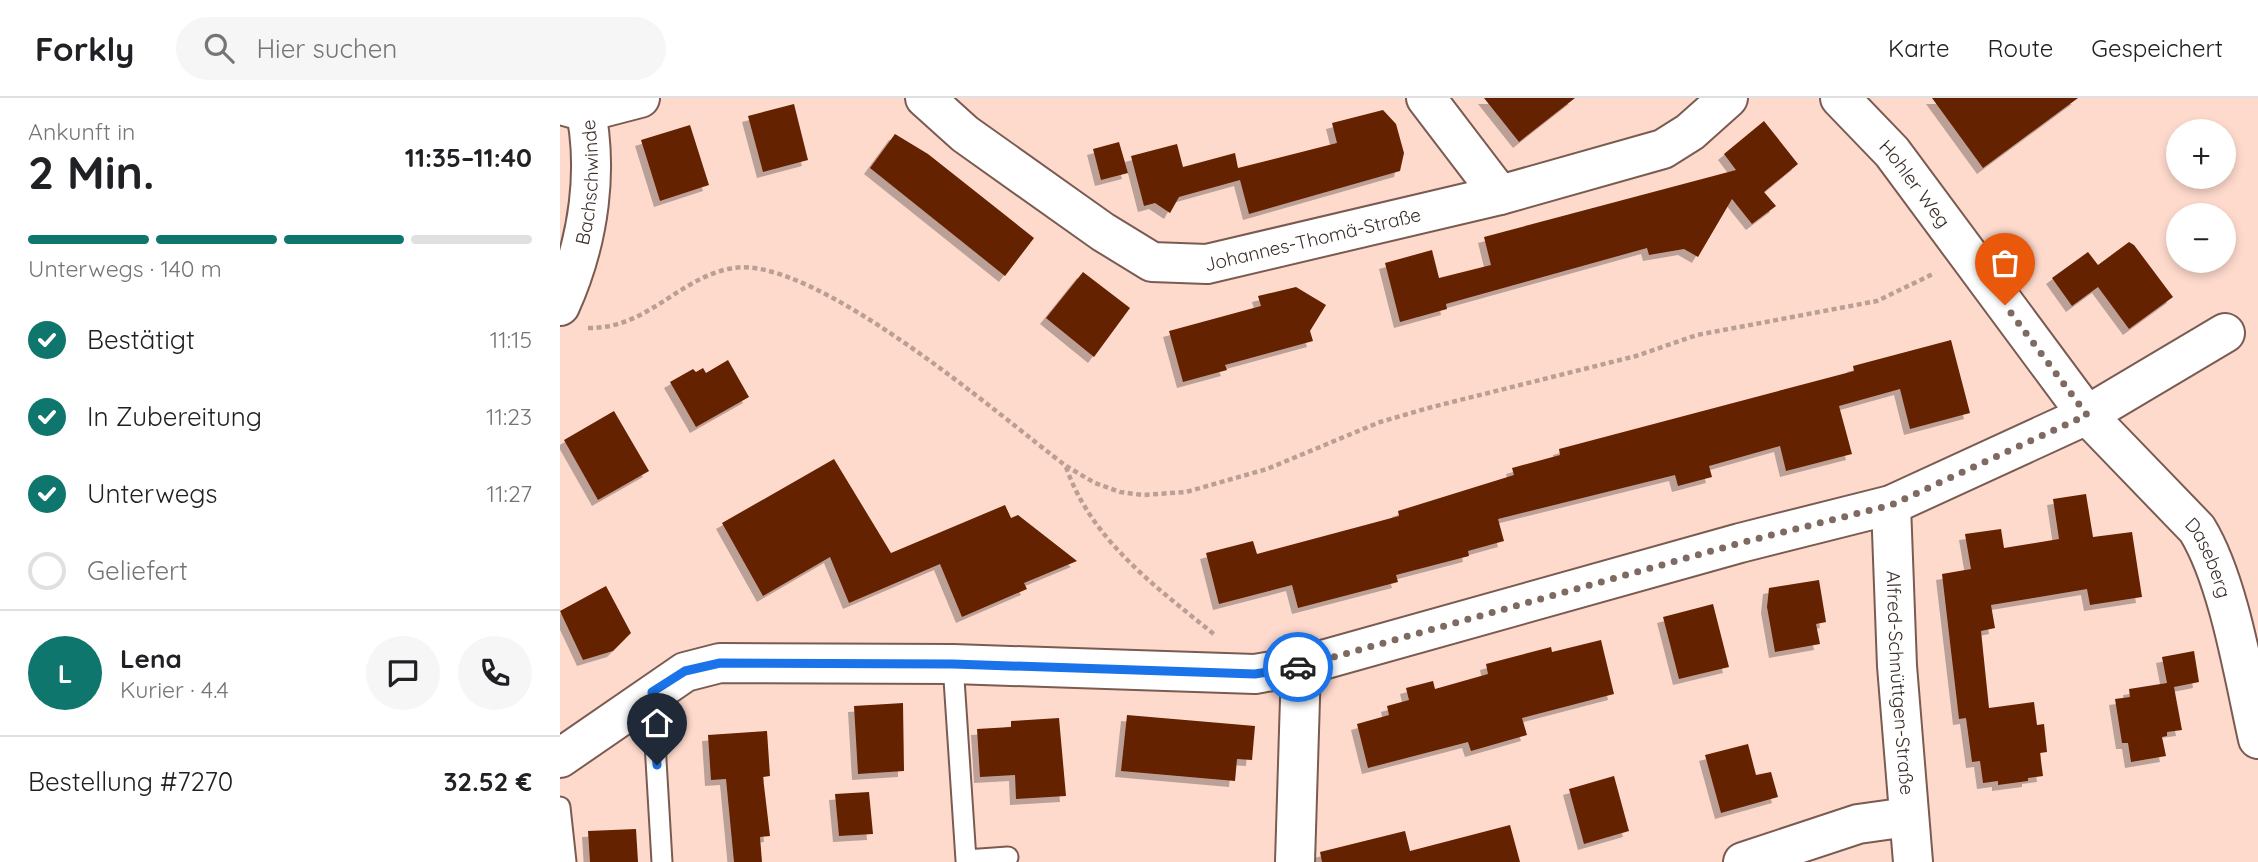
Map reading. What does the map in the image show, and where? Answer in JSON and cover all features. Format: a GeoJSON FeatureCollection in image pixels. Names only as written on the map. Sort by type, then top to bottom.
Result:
{"type":"FeatureCollection","features":[{"type":"Feature","properties":{"kind":"street"},"geometry":{"type":"LineString","coordinates":[[576,105],[640,98]]}},
{"type":"Feature","properties":{"kind":"street","name":"Johannes-Thomä-Straße"},"geometry":{"type":"LineString","coordinates":[[925,98],[965,134],[1103,232],[1152,262],[1207,264],[1500,195],[1663,149],[1690,132],[1728,98]]}},
{"type":"Feature","properties":{"kind":"street"},"geometry":{"type":"LineString","coordinates":[[1426,98],[1500,195]]}},
{"type":"Feature","properties":{"kind":"street","name":"Hohler Weg"},"geometry":{"type":"LineString","coordinates":[[1840,98],[1892,152],[2087,415]]}},
{"type":"Feature","properties":{"kind":"street","name":"Bachschwinde"},"geometry":{"type":"LineString","coordinates":[[570,317],[572,279],[585,226],[592,169],[576,105]]}},
{"type":"Feature","properties":{"kind":"street"},"geometry":{"type":"LineString","coordinates":[[560,758],[685,671],[720,663],[953,664],[1255,674],[1301,666],[1740,543],[1891,505],[2087,415],[2225,333]]}},
{"type":"Feature","properties":{"kind":"street","name":"Daseberg"},"geometry":{"type":"LineString","coordinates":[[2087,415],[2197,529],[2210,550],[2258,738]]}},
{"type":"Feature","properties":{"kind":"street","name":"Alfred-Schnüttgen-Straße"},"geometry":{"type":"LineString","coordinates":[[1891,505],[1897,666],[1913,862]]}},
{"type":"Feature","properties":{"kind":"street"},"geometry":{"type":"LineString","coordinates":[[1295,862],[1301,666]]}},
{"type":"Feature","properties":{"kind":"street"},"geometry":{"type":"LineString","coordinates":[[1743,862],[1858,824],[1908,817]]}},
{"type":"Feature","properties":{"kind":"lane"},"geometry":{"type":"LineString","coordinates":[[953,664],[967,860],[1008,857]]}},
{"type":"Feature","properties":{"kind":"lane"},"geometry":{"type":"LineString","coordinates":[[652,692],[662,862]]}},
{"type":"Feature","properties":{"kind":"lane"},"geometry":{"type":"LineString","coordinates":[[560,807],[566,862]]}},
{"type":"Feature","properties":{"kind":"path"},"geometry":{"type":"LineString","coordinates":[[570,317],[614,327],[632,321],[719,270],[741,267],[771,271],[804,282],[877,325],[1066,466],[1095,483],[1120,492],[1143,495],[1186,492],[1267,470],[1380,422],[1636,356],[1697,335],[1877,301],[1940,271],[1973,261]]}},
{"type":"Feature","properties":{"kind":"path"},"geometry":{"type":"LineString","coordinates":[[1066,466],[1076,497],[1095,527],[1151,582],[1236,652],[1255,674]]}},
{"type":"Feature","properties":{"kind":"building"},"geometry":{"type":"Polygon","coordinates":[[[1484,98],[1575,98],[1519,142],[1484,98]]]}},
{"type":"Feature","properties":{"kind":"building"},"geometry":{"type":"Polygon","coordinates":[[[1932,98],[2078,98],[1983,168],[1932,98]]]}},
{"type":"Feature","properties":{"kind":"building"},"geometry":{"type":"Polygon","coordinates":[[[794,104],[808,160],[763,172],[748,116],[794,104]]]}},
{"type":"Feature","properties":{"kind":"building"},"geometry":{"type":"Polygon","coordinates":[[[1383,110],[1396,124],[1404,153],[1400,171],[1249,214],[1240,180],[1179,197],[1170,213],[1155,203],[1144,206],[1131,156],[1177,144],[1183,167],[1235,153],[1238,168],[1337,143],[1332,123],[1383,110]]]}},
{"type":"Feature","properties":{"kind":"building"},"geometry":{"type":"Polygon","coordinates":[[[1764,121],[1798,164],[1764,192],[1776,206],[1752,224],[1732,199],[1698,257],[1684,249],[1649,255],[1647,248],[1446,304],[1447,309],[1400,322],[1385,263],[1432,250],[1439,278],[1491,265],[1484,237],[1736,170],[1724,154],[1764,121]]]}},
{"type":"Feature","properties":{"kind":"building"},"geometry":{"type":"Polygon","coordinates":[[[690,125],[709,185],[660,201],[641,140],[690,125]]]}},
{"type":"Feature","properties":{"kind":"building"},"geometry":{"type":"Polygon","coordinates":[[[895,134],[928,154],[1034,238],[1005,276],[870,168],[895,134]]]}},
{"type":"Feature","properties":{"kind":"building"},"geometry":{"type":"Polygon","coordinates":[[[1119,142],[1128,173],[1101,180],[1093,149],[1119,142]]]}},
{"type":"Feature","properties":{"kind":"building"},"geometry":{"type":"Polygon","coordinates":[[[2129,242],[2173,297],[2129,329],[2098,287],[2072,306],[2052,278],[2088,252],[2098,265],[2129,242]]]}},
{"type":"Feature","properties":{"kind":"building"},"geometry":{"type":"Polygon","coordinates":[[[1083,272],[1130,308],[1094,357],[1046,318],[1083,272]]]}},
{"type":"Feature","properties":{"kind":"building"},"geometry":{"type":"Polygon","coordinates":[[[1296,287],[1326,305],[1310,331],[1313,341],[1225,365],[1227,370],[1183,382],[1169,331],[1261,306],[1258,296],[1296,287]]]}},
{"type":"Feature","properties":{"kind":"building"},"geometry":{"type":"Polygon","coordinates":[[[1951,340],[1970,413],[1910,429],[1900,389],[1839,406],[1852,454],[1786,471],[1780,446],[1709,466],[1712,477],[1678,486],[1675,475],[1498,519],[1504,541],[1468,551],[1469,556],[1396,575],[1398,582],[1298,608],[1292,585],[1219,604],[1206,553],[1253,541],[1257,554],[1399,516],[1398,511],[1514,475],[1512,468],[1560,455],[1559,449],[1854,371],[1853,366],[1951,340]]]}},
{"type":"Feature","properties":{"kind":"building"},"geometry":{"type":"Polygon","coordinates":[[[728,360],[749,397],[696,427],[670,382],[693,369],[696,372],[703,368],[706,373],[728,360]]]}},
{"type":"Feature","properties":{"kind":"building"},"geometry":{"type":"Polygon","coordinates":[[[614,411],[649,471],[598,500],[564,440],[614,411]]]}},
{"type":"Feature","properties":{"kind":"building"},"geometry":{"type":"Polygon","coordinates":[[[834,459],[891,553],[1005,505],[1011,518],[1018,515],[1077,561],[1024,583],[1027,589],[962,617],[940,564],[849,603],[830,557],[763,596],[722,523],[834,459]]]}},
{"type":"Feature","properties":{"kind":"building"},"geometry":{"type":"Polygon","coordinates":[[[2086,494],[2093,537],[2132,532],[2142,597],[2090,605],[2087,589],[1991,605],[1995,628],[1981,631],[1989,708],[2034,702],[2037,725],[2044,724],[2047,752],[2040,753],[2043,776],[1998,785],[1998,781],[1983,783],[1980,761],[1972,762],[1966,718],[1959,719],[1942,574],[1971,569],[1965,534],[2001,529],[2004,548],[2059,539],[2053,499],[2086,494]]]}},
{"type":"Feature","properties":{"kind":"building"},"geometry":{"type":"Polygon","coordinates":[[[1819,580],[1826,622],[1816,624],[1820,644],[1775,652],[1767,607],[1769,588],[1819,580]]]}},
{"type":"Feature","properties":{"kind":"building"},"geometry":{"type":"Polygon","coordinates":[[[606,586],[631,633],[613,651],[583,660],[560,611],[606,586]]]}},
{"type":"Feature","properties":{"kind":"building"},"geometry":{"type":"Polygon","coordinates":[[[1713,604],[1729,667],[1679,679],[1663,617],[1713,604]]]}},
{"type":"Feature","properties":{"kind":"building"},"geometry":{"type":"Polygon","coordinates":[[[1601,640],[1614,694],[1522,718],[1527,735],[1471,751],[1468,742],[1368,768],[1357,724],[1389,715],[1387,706],[1409,700],[1406,688],[1433,681],[1435,689],[1488,674],[1486,664],[1551,647],[1552,652],[1601,640]]]}},
{"type":"Feature","properties":{"kind":"building"},"geometry":{"type":"Polygon","coordinates":[[[2194,651],[2199,682],[2174,687],[2182,730],[2167,732],[2167,736],[2162,737],[2166,756],[2131,762],[2128,743],[2122,743],[2115,699],[2130,697],[2129,689],[2167,683],[2162,657],[2194,651]]]}},
{"type":"Feature","properties":{"kind":"building"},"geometry":{"type":"Polygon","coordinates":[[[903,703],[904,771],[858,774],[854,706],[903,703]]]}},
{"type":"Feature","properties":{"kind":"building"},"geometry":{"type":"Polygon","coordinates":[[[1127,715],[1255,726],[1252,760],[1237,759],[1235,781],[1121,771],[1127,715]]]}},
{"type":"Feature","properties":{"kind":"building"},"geometry":{"type":"Polygon","coordinates":[[[1059,718],[1066,796],[1016,799],[1015,775],[980,777],[977,729],[1011,727],[1011,721],[1059,718]]]}},
{"type":"Feature","properties":{"kind":"building"},"geometry":{"type":"Polygon","coordinates":[[[767,731],[770,776],[763,777],[770,836],[760,837],[762,862],[734,862],[726,779],[711,780],[708,735],[767,731]]]}},
{"type":"Feature","properties":{"kind":"building"},"geometry":{"type":"Polygon","coordinates":[[[1748,744],[1756,775],[1771,772],[1778,797],[1721,813],[1705,755],[1748,744]]]}},
{"type":"Feature","properties":{"kind":"building"},"geometry":{"type":"Polygon","coordinates":[[[1614,776],[1629,831],[1584,844],[1569,789],[1614,776]]]}},
{"type":"Feature","properties":{"kind":"building"},"geometry":{"type":"Polygon","coordinates":[[[869,792],[873,834],[839,836],[835,794],[869,792]]]}},
{"type":"Feature","properties":{"kind":"building"},"geometry":{"type":"Polygon","coordinates":[[[1510,825],[1520,862],[1322,862],[1320,852],[1405,831],[1410,851],[1510,825]]]}},
{"type":"Feature","properties":{"kind":"building"},"geometry":{"type":"Polygon","coordinates":[[[636,829],[638,862],[590,862],[588,831],[636,829]]]}},
{"type":"Feature","properties":{"kind":"way so far"},"geometry":{"type":"LineString","coordinates":[[1298,667],[1740,543],[1891,505],[1920,494],[2087,415],[2005,305]]}},
{"type":"Feature","properties":{"kind":"route"},"geometry":{"type":"LineString","coordinates":[[657,765],[652,692],[685,671],[720,663],[953,664],[1255,674],[1298,667]]}}]}
